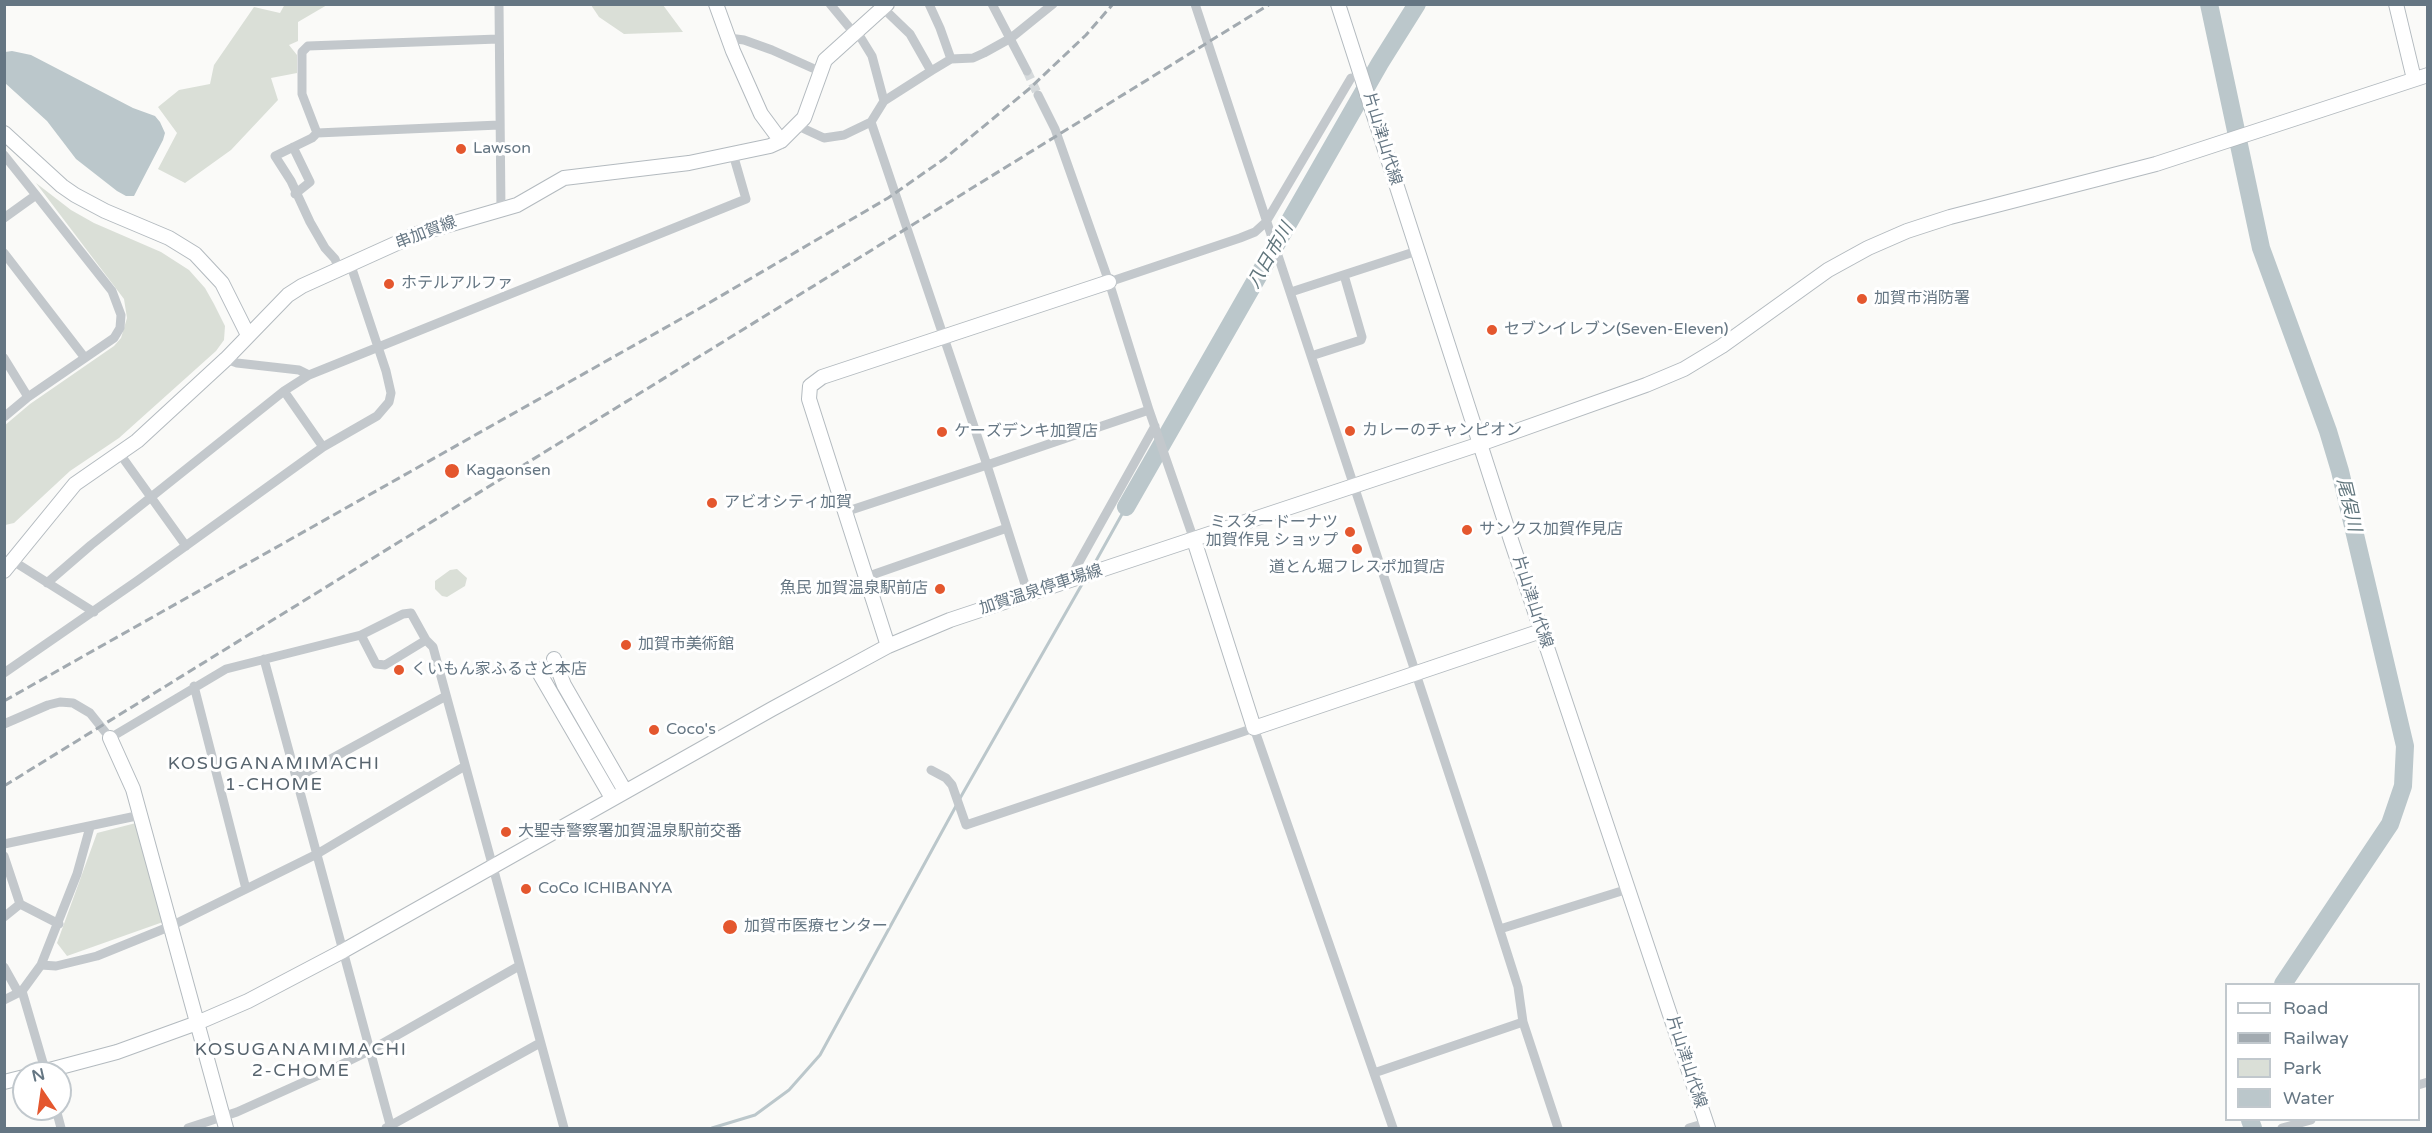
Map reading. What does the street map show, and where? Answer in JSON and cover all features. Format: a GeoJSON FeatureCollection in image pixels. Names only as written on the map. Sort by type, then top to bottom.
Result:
{"type":"FeatureCollection","features":[{"type":"Feature","properties":{"kind":"street"},"geometry":{"type":"LineString","coordinates":[[499,4],[501,211]]}},
{"type":"Feature","properties":{"kind":"street"},"geometry":{"type":"LineString","coordinates":[[716,4],[761,114],[781,141]]}},
{"type":"Feature","properties":{"kind":"street"},"geometry":{"type":"LineString","coordinates":[[830,4],[855,32],[872,56],[884,101]]}},
{"type":"Feature","properties":{"kind":"street"},"geometry":{"type":"LineString","coordinates":[[929,4],[951,59]]}},
{"type":"Feature","properties":{"kind":"street"},"geometry":{"type":"LineString","coordinates":[[992,4],[1027,70]]}},
{"type":"Feature","properties":{"kind":"street"},"geometry":{"type":"LineString","coordinates":[[798,126],[824,138],[844,135],[871,122],[884,101],[931,71],[951,59],[973,58],[1011,38],[1053,4]]}},
{"type":"Feature","properties":{"kind":"street"},"geometry":{"type":"LineString","coordinates":[[1195,4],[1500,929],[1518,987],[1523,1022],[1558,1128]]}},
{"type":"Feature","properties":{"kind":"street","name":"片山津山代線"},"geometry":{"type":"LineString","coordinates":[[1338,4],[1357,75],[1372,105],[1417,251],[1541,631],[1707,1126]]}},
{"type":"Feature","properties":{"kind":"street"},"geometry":{"type":"LineString","coordinates":[[2396,4],[2421,77]]}},
{"type":"Feature","properties":{"kind":"street"},"geometry":{"type":"LineString","coordinates":[[885,6],[910,34],[931,71]]}},
{"type":"Feature","properties":{"kind":"street","name":"串加賀線"},"geometry":{"type":"LineString","coordinates":[[8,566],[75,484],[137,441],[226,359],[288,295],[434,227],[501,211],[529,199],[564,178],[652,169],[770,146],[781,141],[798,126],[808,108],[819,71],[825,60],[885,6]]}},
{"type":"Feature","properties":{"kind":"street"},"geometry":{"type":"LineString","coordinates":[[729,38],[744,40],[772,50],[819,71]]}},
{"type":"Feature","properties":{"kind":"street"},"geometry":{"type":"LineString","coordinates":[[317,133],[302,94],[302,52],[308,46],[498,39]]}},
{"type":"Feature","properties":{"kind":"street"},"geometry":{"type":"LineString","coordinates":[[888,646],[809,399],[810,386],[822,377],[1240,238],[1268,225],[1357,75]]}},
{"type":"Feature","properties":{"kind":"street","name":"加賀温泉停車場線"},"geometry":{"type":"LineString","coordinates":[[72,1064],[117,1052],[197,1023],[248,1001],[343,951],[612,798],[888,646],[950,620],[1480,444],[1646,385],[1684,369],[1722,346],[1828,270],[1868,248],[1907,231],[1950,217],[2156,164],[2421,77]]}},
{"type":"Feature","properties":{"kind":"street"},"geometry":{"type":"LineString","coordinates":[[1038,94],[1055,129],[1109,282],[1254,728],[1393,1128]]}},
{"type":"Feature","properties":{"kind":"street"},"geometry":{"type":"LineString","coordinates":[[871,122],[987,465],[1028,594]]}},
{"type":"Feature","properties":{"kind":"street"},"geometry":{"type":"LineString","coordinates":[[4,673],[94,612],[323,447],[377,416],[389,402],[391,393],[386,371],[345,268],[325,248],[291,181],[275,156],[312,138],[317,133],[499,125]]}},
{"type":"Feature","properties":{"kind":"street"},"geometry":{"type":"LineString","coordinates":[[6,139],[63,186],[87,202],[169,238],[195,254],[222,284],[248,335]]}},
{"type":"Feature","properties":{"kind":"street"},"geometry":{"type":"LineString","coordinates":[[294,147],[310,182],[296,194]]}},
{"type":"Feature","properties":{"kind":"street"},"geometry":{"type":"LineString","coordinates":[[47,582],[284,392],[309,375],[746,199],[733,154]]}},
{"type":"Feature","properties":{"kind":"street"},"geometry":{"type":"LineString","coordinates":[[4,155],[112,291],[122,315],[120,327],[114,338],[28,397],[4,417]]}},
{"type":"Feature","properties":{"kind":"street"},"geometry":{"type":"LineString","coordinates":[[4,218],[36,195]]}},
{"type":"Feature","properties":{"kind":"street"},"geometry":{"type":"LineString","coordinates":[[1291,292],[1417,251]]}},
{"type":"Feature","properties":{"kind":"street"},"geometry":{"type":"LineString","coordinates":[[4,253],[86,358]]}},
{"type":"Feature","properties":{"kind":"street"},"geometry":{"type":"LineString","coordinates":[[1311,356],[1361,340],[1344,275]]}},
{"type":"Feature","properties":{"kind":"street"},"geometry":{"type":"LineString","coordinates":[[4,358],[28,397]]}},
{"type":"Feature","properties":{"kind":"street"},"geometry":{"type":"LineString","coordinates":[[226,359],[237,363],[299,370],[309,375]]}},
{"type":"Feature","properties":{"kind":"street"},"geometry":{"type":"LineString","coordinates":[[284,392],[323,447]]}},
{"type":"Feature","properties":{"kind":"street"},"geometry":{"type":"LineString","coordinates":[[845,512],[1149,410]]}},
{"type":"Feature","properties":{"kind":"street"},"geometry":{"type":"LineString","coordinates":[[1072,580],[1156,428]]}},
{"type":"Feature","properties":{"kind":"street"},"geometry":{"type":"LineString","coordinates":[[120,454],[186,546]]}},
{"type":"Feature","properties":{"kind":"street"},"geometry":{"type":"LineString","coordinates":[[866,577],[1007,528]]}},
{"type":"Feature","properties":{"kind":"street"},"geometry":{"type":"LineString","coordinates":[[8,566],[47,582],[94,612]]}},
{"type":"Feature","properties":{"kind":"street"},"geometry":{"type":"LineString","coordinates":[[110,738],[226,669],[361,635],[403,614],[411,613],[426,640],[433,647],[564,1128]]}},
{"type":"Feature","properties":{"kind":"street"},"geometry":{"type":"LineString","coordinates":[[931,770],[946,778],[954,790],[966,825],[1541,631]]}},
{"type":"Feature","properties":{"kind":"street"},"geometry":{"type":"LineString","coordinates":[[361,635],[376,664],[385,665],[426,640]]}},
{"type":"Feature","properties":{"kind":"street"},"geometry":{"type":"LineString","coordinates":[[264,659],[371,1050],[389,1128],[540,1043]]}},
{"type":"Feature","properties":{"kind":"street"},"geometry":{"type":"LineString","coordinates":[[554,659],[564,685],[625,791]]}},
{"type":"Feature","properties":{"kind":"street"},"geometry":{"type":"LineString","coordinates":[[537,669],[612,798]]}},
{"type":"Feature","properties":{"kind":"street"},"geometry":{"type":"LineString","coordinates":[[194,686],[246,889]]}},
{"type":"Feature","properties":{"kind":"street"},"geometry":{"type":"LineString","coordinates":[[296,778],[446,696]]}},
{"type":"Feature","properties":{"kind":"street"},"geometry":{"type":"LineString","coordinates":[[4,724],[48,705],[60,702],[73,703],[90,713],[110,738],[127,772],[141,815],[225,1123]]}},
{"type":"Feature","properties":{"kind":"street"},"geometry":{"type":"LineString","coordinates":[[41,965],[56,966],[97,956],[171,926],[317,854],[465,766]]}},
{"type":"Feature","properties":{"kind":"street"},"geometry":{"type":"LineString","coordinates":[[4,844],[141,815]]}},
{"type":"Feature","properties":{"kind":"street"},"geometry":{"type":"LineString","coordinates":[[4,1000],[20,991],[41,965],[77,874],[90,827]]}},
{"type":"Feature","properties":{"kind":"street"},"geometry":{"type":"LineString","coordinates":[[4,856],[20,904],[59,924]]}},
{"type":"Feature","properties":{"kind":"street"},"geometry":{"type":"LineString","coordinates":[[1500,929],[1628,889]]}},
{"type":"Feature","properties":{"kind":"street"},"geometry":{"type":"LineString","coordinates":[[4,917],[20,904]]}},
{"type":"Feature","properties":{"kind":"street"},"geometry":{"type":"LineString","coordinates":[[188,1128],[225,1123],[371,1050],[519,966]]}},
{"type":"Feature","properties":{"kind":"street"},"geometry":{"type":"LineString","coordinates":[[4,967],[20,991],[40,1061]]}},
{"type":"Feature","properties":{"kind":"street"},"geometry":{"type":"LineString","coordinates":[[1374,1073],[1523,1022]]}},
{"type":"Feature","properties":{"kind":"street"},"geometry":{"type":"LineString","coordinates":[[2283,1128],[2305,1121]]}},
{"type":"Feature","properties":{"kind":"street"},"geometry":{"type":"LineString","coordinates":[[1689,1128],[1707,1126]]}},
{"type":"Feature","properties":{"kind":"green space"},"geometry":{"type":"Polygon","coordinates":[[[285,4],[327,5],[298,22],[298,41],[289,45],[297,55],[297,73],[271,78],[278,100],[231,150],[185,183],[158,169],[177,133],[158,107],[179,90],[210,84],[214,65],[254,7],[280,13],[285,4]]]}},
{"type":"Feature","properties":{"kind":"green space"},"geometry":{"type":"Polygon","coordinates":[[[591,5],[663,5],[683,32],[624,34],[599,17],[591,5]]]}},
{"type":"Feature","properties":{"kind":"green space"},"geometry":{"type":"Polygon","coordinates":[[[36,183],[71,210],[94,223],[161,252],[189,270],[205,288],[225,326],[224,340],[216,351],[119,438],[70,471],[14,523],[5,525],[4,426],[30,404],[114,346],[121,338],[127,318],[124,299],[36,183]]]}},
{"type":"Feature","properties":{"kind":"green space"},"geometry":{"type":"Polygon","coordinates":[[[457,569],[467,578],[465,586],[447,597],[442,596],[435,589],[435,581],[450,570],[457,569]]]}},
{"type":"Feature","properties":{"kind":"green space"},"geometry":{"type":"Polygon","coordinates":[[[136,823],[163,922],[67,956],[57,943],[97,833],[136,823]]]}},
{"type":"Feature","properties":{"kind":"water"},"geometry":{"type":"Polygon","coordinates":[[[5,52],[31,55],[133,108],[155,116],[165,133],[134,196],[126,196],[117,191],[76,159],[47,121],[5,83],[5,52]]]}},
{"type":"Feature","properties":{"kind":"waterway","name":"八日市川"},"geometry":{"type":"LineString","coordinates":[[1126,507],[1380,63],[1417,4]]}},
{"type":"Feature","properties":{"kind":"waterway","name":"尾俣川"},"geometry":{"type":"LineString","coordinates":[[2209,4],[2261,248],[2328,431],[2340,471],[2405,746],[2403,786],[2390,824],[2284,983]]}},
{"type":"Feature","properties":{"kind":"waterway"},"geometry":{"type":"LineString","coordinates":[[1092,568],[1126,507]]}},
{"type":"Feature","properties":{"kind":"waterway"},"geometry":{"type":"LineString","coordinates":[[959,800],[1085,579]]}},
{"type":"Feature","properties":{"kind":"waterway"},"geometry":{"type":"LineString","coordinates":[[712,1128],[755,1115],[789,1090],[820,1055],[956,806]]}},
{"type":"Feature","properties":{"kind":"waterway","name":"尾俣川"},"geometry":{"type":"LineString","coordinates":[[2250,1121],[2253,1128]]}},
{"type":"Feature","properties":{"kind":"tunnel"},"geometry":{"type":"LineString","coordinates":[[1027,71],[1038,95]]}},
{"type":"Feature","properties":{"kind":"railway"},"geometry":{"type":"LineString","coordinates":[[4,701],[702,307],[888,198],[944,159],[1029,89],[1086,35],[1113,4]]}},
{"type":"Feature","properties":{"kind":"railway"},"geometry":{"type":"LineString","coordinates":[[4,786],[1270,4]]}},
{"type":"Feature","properties":{"kind":"place","name":"Lawson"},"geometry":{"type":"Point","coordinates":[461,149]}},
{"type":"Feature","properties":{"kind":"place","name":"ホテルアルファ"},"geometry":{"type":"Point","coordinates":[389,284]}},
{"type":"Feature","properties":{"kind":"place","name":"加賀市消防署"},"geometry":{"type":"Point","coordinates":[1862,299]}},
{"type":"Feature","properties":{"kind":"place","name":"セブンイレブン(Seven-Eleven)"},"geometry":{"type":"Point","coordinates":[1492,330]}},
{"type":"Feature","properties":{"kind":"place","name":"カレーのチャンピオン"},"geometry":{"type":"Point","coordinates":[1350,431]}},
{"type":"Feature","properties":{"kind":"place","name":"ケーズデンキ加賀店"},"geometry":{"type":"Point","coordinates":[942,432]}},
{"type":"Feature","properties":{"kind":"place","name":"Kagaonsen"},"geometry":{"type":"Point","coordinates":[452,471]}},
{"type":"Feature","properties":{"kind":"place","name":"アビオシティ加賀"},"geometry":{"type":"Point","coordinates":[712,503]}},
{"type":"Feature","properties":{"kind":"place","name":"サンクス加賀作見店"},"geometry":{"type":"Point","coordinates":[1467,530]}},
{"type":"Feature","properties":{"kind":"place","name":"ミスタードーナツ 加賀作見 ショップ"},"geometry":{"type":"Point","coordinates":[1350,532]}},
{"type":"Feature","properties":{"kind":"place","name":"道とん堀フレスポ加賀店"},"geometry":{"type":"Point","coordinates":[1357,549]}},
{"type":"Feature","properties":{"kind":"place","name":"魚民 加賀温泉駅前店"},"geometry":{"type":"Point","coordinates":[940,589]}},
{"type":"Feature","properties":{"kind":"place","name":"加賀市美術館"},"geometry":{"type":"Point","coordinates":[626,645]}},
{"type":"Feature","properties":{"kind":"place","name":"くいもん家ふるさと本店"},"geometry":{"type":"Point","coordinates":[399,670]}},
{"type":"Feature","properties":{"kind":"place","name":"Coco's"},"geometry":{"type":"Point","coordinates":[654,730]}},
{"type":"Feature","properties":{"kind":"place","name":"大聖寺警察署加賀温泉駅前交番"},"geometry":{"type":"Point","coordinates":[506,832]}},
{"type":"Feature","properties":{"kind":"place","name":"CoCo ICHIBANYA"},"geometry":{"type":"Point","coordinates":[526,889]}},
{"type":"Feature","properties":{"kind":"place","name":"加賀市医療センター"},"geometry":{"type":"Point","coordinates":[730,927]}},
{"type":"Feature","properties":{"kind":"district","name":"KOSUGANAMIMACHI 1-CHOME"},"geometry":{"type":"Point","coordinates":[274,774]}},
{"type":"Feature","properties":{"kind":"district","name":"KOSUGANAMIMACHI 2-CHOME"},"geometry":{"type":"Point","coordinates":[301,1060]}}]}
